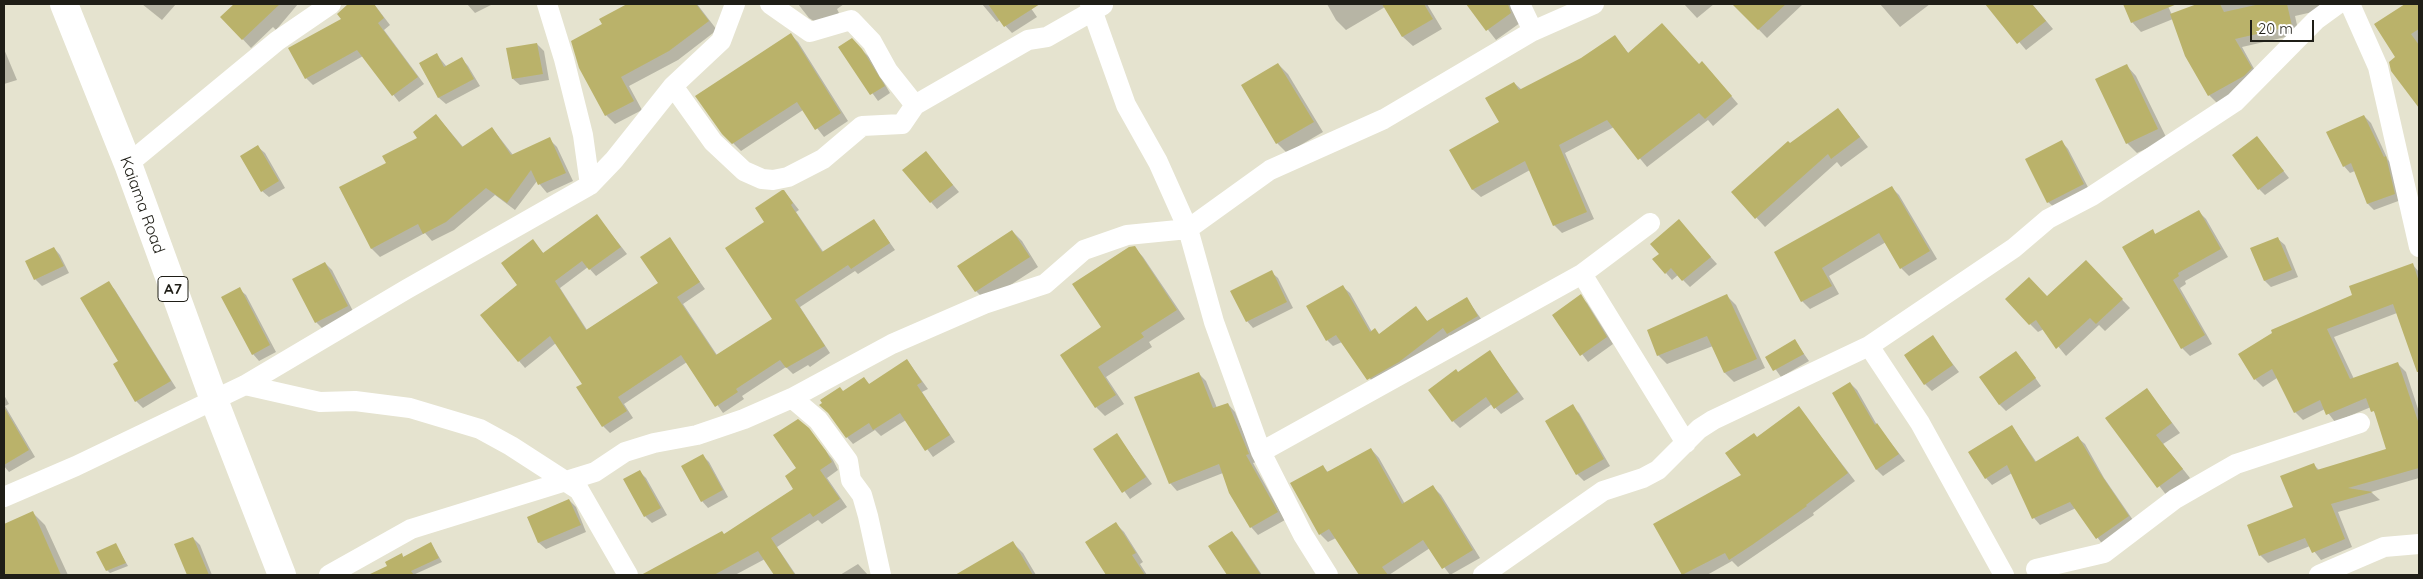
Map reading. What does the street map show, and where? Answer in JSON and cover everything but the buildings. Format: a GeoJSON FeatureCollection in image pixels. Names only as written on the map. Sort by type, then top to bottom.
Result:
{"type":"FeatureCollection","features":[{"type":"Feature","properties":{"kind":"highway","name":"Kaiama Road"},"geometry":{"type":"LineString","coordinates":[[64,4],[128,164],[214,400],[282,575]]}},
{"type":"Feature","properties":{"kind":"street"},"geometry":{"type":"LineString","coordinates":[[128,164],[277,41],[331,4]]}},
{"type":"Feature","properties":{"kind":"street"},"geometry":{"type":"LineString","coordinates":[[547,4],[564,59],[583,135],[590,185]]}},
{"type":"Feature","properties":{"kind":"street"},"geometry":{"type":"LineString","coordinates":[[4,497],[76,466],[245,385],[407,289],[590,185],[614,160],[673,86],[721,41],[736,4]]}},
{"type":"Feature","properties":{"kind":"street"},"geometry":{"type":"LineString","coordinates":[[770,4],[810,32],[851,20],[872,42],[888,71],[915,105]]}},
{"type":"Feature","properties":{"kind":"street"},"geometry":{"type":"LineString","coordinates":[[1520,4],[1533,31]]}},
{"type":"Feature","properties":{"kind":"street"},"geometry":{"type":"LineString","coordinates":[[329,575],[410,529],[595,472],[625,452],[654,443],[697,435],[744,419],[792,398],[892,344],[984,304],[1044,284],[1084,250],[1127,235],[1188,229],[1270,170],[1384,119],[1533,31],[1594,4]]}},
{"type":"Feature","properties":{"kind":"street"},"geometry":{"type":"LineString","coordinates":[[1483,575],[1602,491],[1643,478],[1658,470],[1699,429],[1713,420],[1869,346],[2014,248],[2048,219],[2092,196],[2236,102],[2316,20],[2338,4]]}},
{"type":"Feature","properties":{"kind":"street"},"geometry":{"type":"LineString","coordinates":[[2350,4],[2358,27],[2378,67],[2419,247]]}},
{"type":"Feature","properties":{"kind":"street"},"geometry":{"type":"LineString","coordinates":[[673,86],[713,142],[744,171],[762,179],[773,180],[788,177],[823,159],[862,126],[902,124],[915,105],[1028,40],[1047,37],[1096,6],[1126,105],[1158,162],[1188,229],[1214,322],[1261,452],[1303,535],[1328,575]]}},
{"type":"Feature","properties":{"kind":"street"},"geometry":{"type":"LineString","coordinates":[[1261,452],[1582,274],[1650,223]]}},
{"type":"Feature","properties":{"kind":"street"},"geometry":{"type":"LineString","coordinates":[[1582,274],[1686,443]]}},
{"type":"Feature","properties":{"kind":"street"},"geometry":{"type":"LineString","coordinates":[[1869,346],[1920,423],[2004,575]]}},
{"type":"Feature","properties":{"kind":"street"},"geometry":{"type":"LineString","coordinates":[[245,385],[320,402],[381,404],[447,418],[480,429],[565,480],[578,490],[588,503],[628,575]]}},
{"type":"Feature","properties":{"kind":"street"},"geometry":{"type":"LineString","coordinates":[[792,398],[818,420],[848,461],[851,480],[862,495],[881,575]]}},
{"type":"Feature","properties":{"kind":"street"},"geometry":{"type":"LineString","coordinates":[[2034,573],[2104,553],[2175,499],[2236,464],[2360,423]]}},
{"type":"Feature","properties":{"kind":"street"},"geometry":{"type":"LineString","coordinates":[[2320,575],[2384,547],[2419,544]]}}]}
